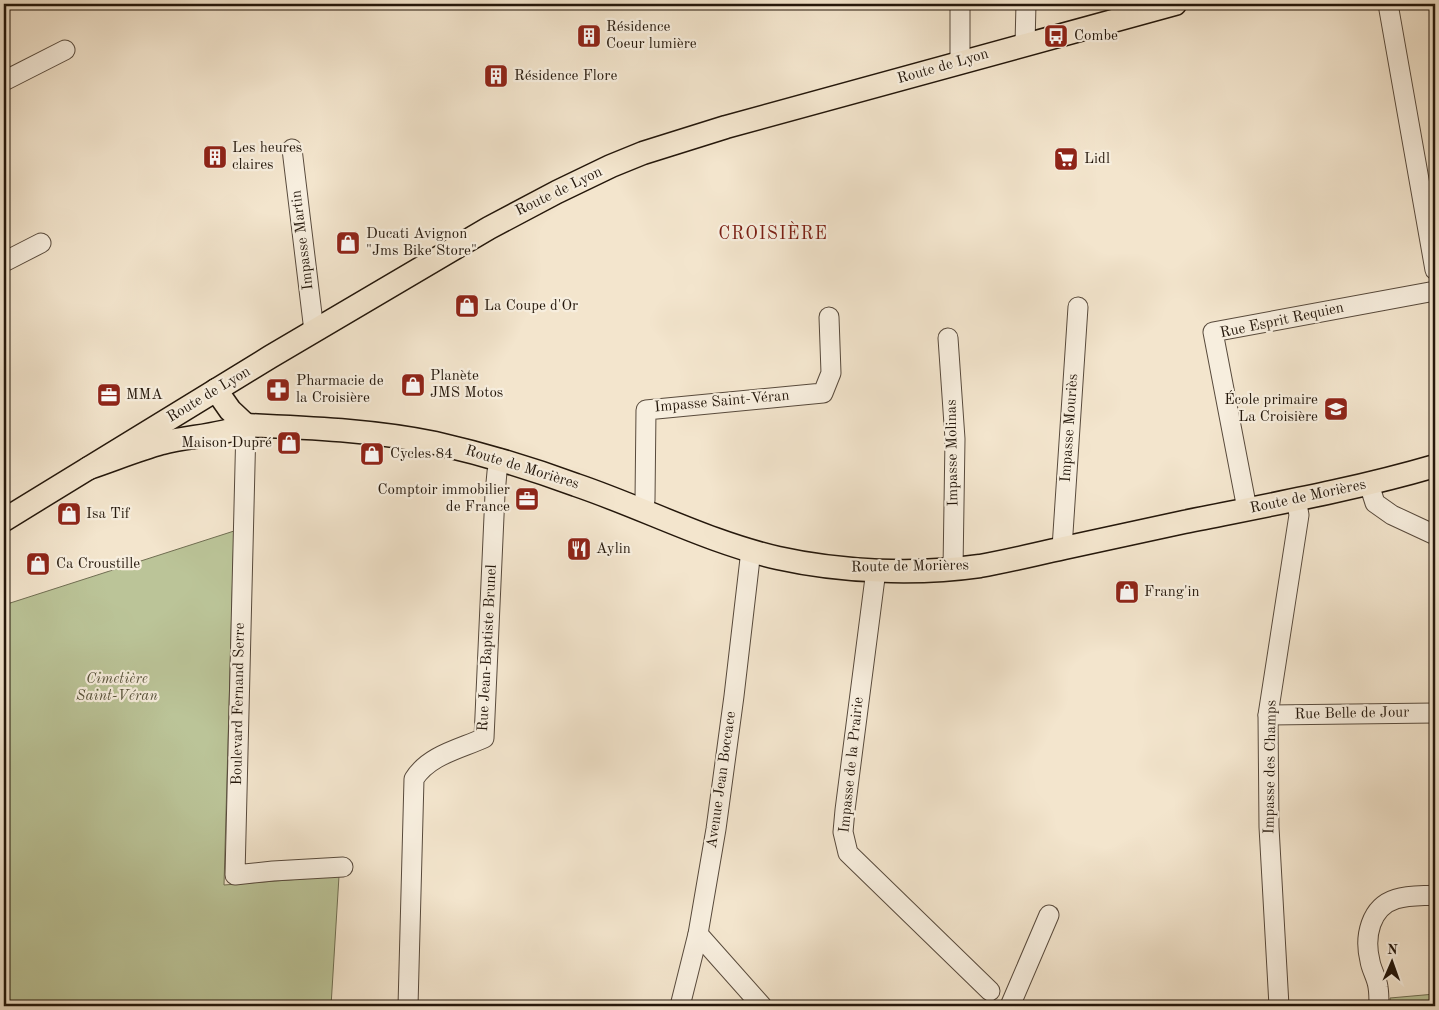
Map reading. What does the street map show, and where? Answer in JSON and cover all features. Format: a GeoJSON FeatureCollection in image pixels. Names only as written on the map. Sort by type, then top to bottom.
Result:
{"type":"FeatureCollection","features":[{"type":"Feature","properties":{"kind":"main road","name":"Route de Lyon"},"geometry":{"type":"LineString","coordinates":[[4,520],[216,390],[489,228],[611,166],[643,153],[702,134],[1025,44],[1137,9],[1175,4]]}},
{"type":"Feature","properties":{"kind":"main road"},"geometry":{"type":"LineString","coordinates":[[216,390],[230,410],[246,425]]}},
{"type":"Feature","properties":{"kind":"main road","name":"Route de Morières"},"geometry":{"type":"LineString","coordinates":[[89,468],[162,443],[233,430],[246,425],[358,432],[432,443],[501,459],[597,492],[642,511],[750,550],[779,558],[844,568],[876,570],[953,569],[979,566],[1369,484],[1435,466]]}},
{"type":"Feature","properties":{"kind":"street"},"geometry":{"type":"LineString","coordinates":[[960,4],[960,62]]}},
{"type":"Feature","properties":{"kind":"street"},"geometry":{"type":"LineString","coordinates":[[1025,44],[1026,4]]}},
{"type":"Feature","properties":{"kind":"street"},"geometry":{"type":"LineString","coordinates":[[1388,4],[1435,270]]}},
{"type":"Feature","properties":{"kind":"street"},"geometry":{"type":"LineString","coordinates":[[4,81],[65,50]]}},
{"type":"Feature","properties":{"kind":"street","name":"Impasse Martin"},"geometry":{"type":"LineString","coordinates":[[292,148],[314,331]]}},
{"type":"Feature","properties":{"kind":"street"},"geometry":{"type":"LineString","coordinates":[[4,262],[41,243]]}},
{"type":"Feature","properties":{"kind":"street","name":"Rue Esprit Requien"},"geometry":{"type":"LineString","coordinates":[[1246,509],[1213,332],[1435,291]]}},
{"type":"Feature","properties":{"kind":"street","name":"Impasse Mouriès"},"geometry":{"type":"LineString","coordinates":[[1062,548],[1078,307]]}},
{"type":"Feature","properties":{"kind":"street","name":"Impasse Saint-Véran"},"geometry":{"type":"LineString","coordinates":[[642,511],[645,500],[646,410],[823,393],[831,372],[829,317]]}},
{"type":"Feature","properties":{"kind":"street","name":"Impasse Molinas"},"geometry":{"type":"LineString","coordinates":[[948,338],[955,439],[953,569]]}},
{"type":"Feature","properties":{"kind":"street","name":"Boulevard Fernand Serre"},"geometry":{"type":"LineString","coordinates":[[246,425],[235,875],[273,870],[343,868]]}},
{"type":"Feature","properties":{"kind":"street","name":"Rue Jean-Baptiste Brunel"},"geometry":{"type":"LineString","coordinates":[[408,1006],[414,779],[420,769],[428,762],[484,738],[495,494],[497,472],[501,459]]}},
{"type":"Feature","properties":{"kind":"street"},"geometry":{"type":"LineString","coordinates":[[1369,484],[1374,503],[1392,515],[1435,535]]}},
{"type":"Feature","properties":{"kind":"street","name":"Impasse des Champs"},"geometry":{"type":"LineString","coordinates":[[1279,1006],[1269,827],[1268,715],[1299,515],[1296,499]]}},
{"type":"Feature","properties":{"kind":"street","name":"Avenue Jean Boccace"},"geometry":{"type":"LineString","coordinates":[[680,1006],[698,934],[716,829],[732,715],[750,550]]}},
{"type":"Feature","properties":{"kind":"street","name":"Impasse de la Prairie"},"geometry":{"type":"LineString","coordinates":[[876,570],[843,832],[848,853],[990,991]]}},
{"type":"Feature","properties":{"kind":"street","name":"Rue Belle de Jour"},"geometry":{"type":"LineString","coordinates":[[1268,715],[1435,713]]}},
{"type":"Feature","properties":{"kind":"street"},"geometry":{"type":"LineString","coordinates":[[1379,1006],[1378,986],[1369,960],[1368,930],[1372,921],[1383,906],[1395,899],[1406,896],[1435,895]]}},
{"type":"Feature","properties":{"kind":"street"},"geometry":{"type":"LineString","coordinates":[[1010,1006],[1049,915]]}},
{"type":"Feature","properties":{"kind":"street"},"geometry":{"type":"LineString","coordinates":[[698,934],[762,1006]]}},
{"type":"Feature","properties":{"kind":"green space","name":"Cimetière Saint-Véran"},"geometry":{"type":"Polygon","coordinates":[[[234,531],[224,885],[339,876],[331,1006],[4,1006],[4,605],[234,531]]]}},
{"type":"Feature","properties":{"kind":"green space"},"geometry":{"type":"Polygon","coordinates":[[[1435,994],[1435,1006],[1391,1006],[1390,998],[1435,994]]]}},
{"type":"Feature","properties":{"kind":"place","name":"Résidence Coeur lumière"},"geometry":{"type":"Point","coordinates":[589,36]}},
{"type":"Feature","properties":{"kind":"place","name":"Combe"},"geometry":{"type":"Point","coordinates":[1056,36]}},
{"type":"Feature","properties":{"kind":"place","name":"Résidence Flore"},"geometry":{"type":"Point","coordinates":[496,76]}},
{"type":"Feature","properties":{"kind":"place","name":"Les heures claires"},"geometry":{"type":"Point","coordinates":[215,157]}},
{"type":"Feature","properties":{"kind":"place","name":"Lidl"},"geometry":{"type":"Point","coordinates":[1066,159]}},
{"type":"Feature","properties":{"kind":"place","name":"Ducati Avignon \"Jms Bike Store\""},"geometry":{"type":"Point","coordinates":[348,243]}},
{"type":"Feature","properties":{"kind":"place","name":"La Coupe d'Or"},"geometry":{"type":"Point","coordinates":[467,306]}},
{"type":"Feature","properties":{"kind":"place","name":"Planète JMS Motos"},"geometry":{"type":"Point","coordinates":[413,385]}},
{"type":"Feature","properties":{"kind":"place","name":"Pharmacie de la Croisière"},"geometry":{"type":"Point","coordinates":[278,390]}},
{"type":"Feature","properties":{"kind":"place","name":"MMA"},"geometry":{"type":"Point","coordinates":[109,395]}},
{"type":"Feature","properties":{"kind":"place","name":"École primaire La Croisière"},"geometry":{"type":"Point","coordinates":[1336,409]}},
{"type":"Feature","properties":{"kind":"place","name":"Maison Dupré"},"geometry":{"type":"Point","coordinates":[289,443]}},
{"type":"Feature","properties":{"kind":"place","name":"Cycles 84"},"geometry":{"type":"Point","coordinates":[372,454]}},
{"type":"Feature","properties":{"kind":"place","name":"Comptoir immobilier de France"},"geometry":{"type":"Point","coordinates":[527,499]}},
{"type":"Feature","properties":{"kind":"place","name":"Isa Tif"},"geometry":{"type":"Point","coordinates":[69,514]}},
{"type":"Feature","properties":{"kind":"place","name":"Aylin"},"geometry":{"type":"Point","coordinates":[579,549]}},
{"type":"Feature","properties":{"kind":"place","name":"Ca Croustille"},"geometry":{"type":"Point","coordinates":[38,564]}},
{"type":"Feature","properties":{"kind":"place","name":"Frang'in"},"geometry":{"type":"Point","coordinates":[1127,592]}},
{"type":"Feature","properties":{"kind":"district","name":"CROISIÈRE"},"geometry":{"type":"Point","coordinates":[773,234]}}]}
